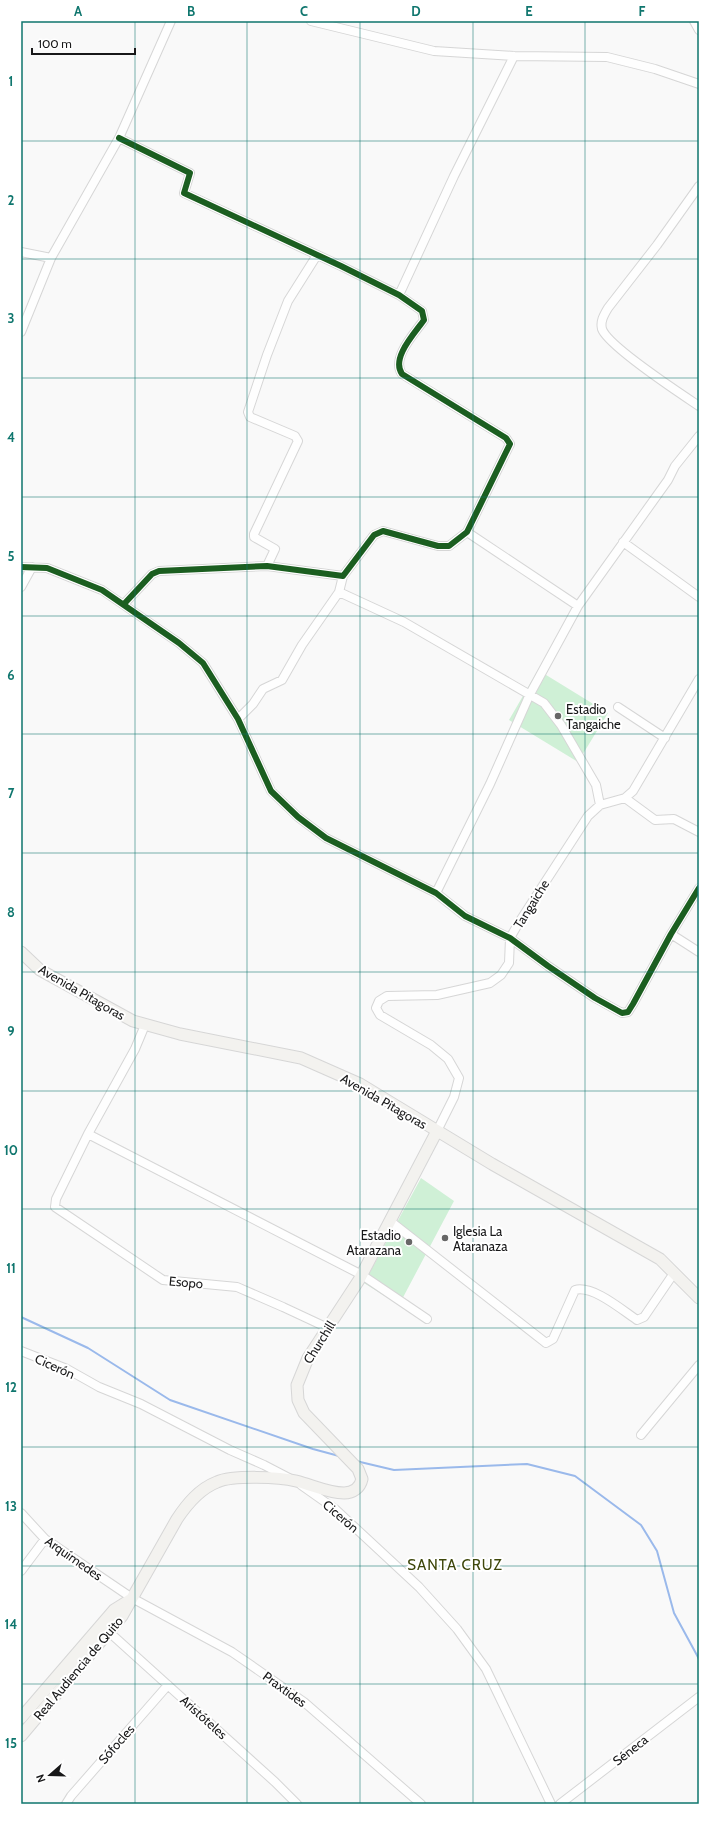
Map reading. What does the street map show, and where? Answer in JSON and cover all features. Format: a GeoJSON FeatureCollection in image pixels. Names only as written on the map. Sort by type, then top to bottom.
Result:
{"type":"FeatureCollection","features":[{"type":"Feature","properties":{"kind":"main road","name":"Avenida Pitagoras"},"geometry":{"type":"LineString","coordinates":[[21,952],[40,970],[133,1021],[180,1034],[301,1058],[360,1084],[437,1131],[660,1259],[699,1298]]}},
{"type":"Feature","properties":{"kind":"main road","name":"Churchill"},"geometry":{"type":"LineString","coordinates":[[295,1481],[321,1489],[344,1493],[353,1491],[358,1487],[362,1479],[361,1474],[353,1463],[304,1413],[298,1400],[297,1385],[308,1358],[362,1275],[437,1131]]}},
{"type":"Feature","properties":{"kind":"main road","name":"Real Audiencia de Quito"},"geometry":{"type":"LineString","coordinates":[[21,1736],[122,1616],[177,1519],[186,1506],[200,1491],[217,1482],[241,1477],[295,1481]]}},
{"type":"Feature","properties":{"kind":"main road","name":"Real Audiencia de Quito"},"geometry":{"type":"LineString","coordinates":[[21,1718],[114,1610],[132,1598]]}},
{"type":"Feature","properties":{"kind":"street"},"geometry":{"type":"LineString","coordinates":[[21,332],[51,258],[119,138],[171,21]]}},
{"type":"Feature","properties":{"kind":"street"},"geometry":{"type":"LineString","coordinates":[[311,21],[434,51],[514,56],[607,57],[655,69],[699,84]]}},
{"type":"Feature","properties":{"kind":"street"},"geometry":{"type":"LineString","coordinates":[[694,21],[699,30]]}},
{"type":"Feature","properties":{"kind":"street"},"geometry":{"type":"LineString","coordinates":[[399,295],[454,176],[514,56]]}},
{"type":"Feature","properties":{"kind":"street"},"geometry":{"type":"LineString","coordinates":[[119,138],[190,173],[184,193],[317,254],[399,295],[422,312],[424,318],[399,357],[398,366],[402,374],[506,438],[510,444],[467,532],[449,546],[443,547],[387,531],[377,532],[343,576],[339,592],[302,645],[282,680],[263,689],[238,719]]}},
{"type":"Feature","properties":{"kind":"street"},"geometry":{"type":"LineString","coordinates":[[699,186],[662,239],[608,308],[602,320],[602,328],[606,336],[619,348],[676,391],[699,406]]}},
{"type":"Feature","properties":{"kind":"street"},"geometry":{"type":"LineString","coordinates":[[21,252],[51,258]]}},
{"type":"Feature","properties":{"kind":"street"},"geometry":{"type":"LineString","coordinates":[[266,566],[275,549],[254,537],[254,534],[298,441],[295,436],[250,417],[248,412],[267,355],[288,300],[317,254]]}},
{"type":"Feature","properties":{"kind":"street"},"geometry":{"type":"LineString","coordinates":[[436,893],[490,784],[530,694],[578,606],[668,480],[675,466],[699,436]]}},
{"type":"Feature","properties":{"kind":"street"},"geometry":{"type":"LineString","coordinates":[[467,532],[578,606]]}},
{"type":"Feature","properties":{"kind":"street"},"geometry":{"type":"LineString","coordinates":[[623,542],[699,597]]}},
{"type":"Feature","properties":{"kind":"street"},"geometry":{"type":"LineString","coordinates":[[124,604],[152,574],[159,570],[266,566],[343,576]]}},
{"type":"Feature","properties":{"kind":"street"},"geometry":{"type":"LineString","coordinates":[[21,567],[47,568],[102,590],[179,643],[203,663],[238,719],[271,791],[298,817],[326,838],[436,893],[465,916],[510,938],[595,998],[622,1013],[628,1012],[634,1004],[671,934],[699,888]]}},
{"type":"Feature","properties":{"kind":"street"},"geometry":{"type":"LineString","coordinates":[[21,587],[32,567]]}},
{"type":"Feature","properties":{"kind":"street"},"geometry":{"type":"LineString","coordinates":[[339,592],[404,622],[544,703],[561,725],[596,785],[600,805]]}},
{"type":"Feature","properties":{"kind":"street"},"geometry":{"type":"LineString","coordinates":[[699,679],[633,791],[625,798],[655,820],[674,819],[699,832]]}},
{"type":"Feature","properties":{"kind":"street"},"geometry":{"type":"LineString","coordinates":[[618,707],[664,738]]}},
{"type":"Feature","properties":{"kind":"street","name":"Tangaiche"},"geometry":{"type":"LineString","coordinates":[[437,1131],[454,1097],[459,1078],[448,1059],[432,1045],[380,1015],[376,1008],[379,1000],[387,996],[437,995],[490,983],[501,975],[508,964],[510,938],[588,816],[600,805],[625,798]]}},
{"type":"Feature","properties":{"kind":"street"},"geometry":{"type":"LineString","coordinates":[[671,934],[699,952]]}},
{"type":"Feature","properties":{"kind":"street"},"geometry":{"type":"LineString","coordinates":[[145,1025],[135,1049],[88,1134],[362,1275],[427,1318]]}},
{"type":"Feature","properties":{"kind":"street","name":"Esopo"},"geometry":{"type":"LineString","coordinates":[[88,1134],[56,1199],[54,1204],[57,1210],[163,1280],[237,1287],[328,1328]]}},
{"type":"Feature","properties":{"kind":"street"},"geometry":{"type":"LineString","coordinates":[[390,1221],[546,1343],[553,1339],[576,1290],[581,1289],[595,1292],[637,1320],[640,1320],[644,1317],[674,1273]]}},
{"type":"Feature","properties":{"kind":"street","name":"Cicerón"},"geometry":{"type":"LineString","coordinates":[[21,1351],[67,1369],[99,1387],[141,1404],[230,1450],[264,1465],[295,1481],[335,1509],[419,1587],[456,1629],[486,1669],[551,1804]]}},
{"type":"Feature","properties":{"kind":"street"},"geometry":{"type":"LineString","coordinates":[[641,1435],[699,1364]]}},
{"type":"Feature","properties":{"kind":"street","name":"Arquímedes"},"geometry":{"type":"LineString","coordinates":[[21,1513],[45,1540],[132,1598]]}},
{"type":"Feature","properties":{"kind":"street"},"geometry":{"type":"LineString","coordinates":[[21,1571],[45,1540]]}},
{"type":"Feature","properties":{"kind":"street","name":"Praxtides"},"geometry":{"type":"LineString","coordinates":[[132,1598],[232,1652],[304,1702],[420,1804]]}},
{"type":"Feature","properties":{"kind":"street","name":"Aristóteles"},"geometry":{"type":"LineString","coordinates":[[109,1632],[276,1782],[297,1804]]}},
{"type":"Feature","properties":{"kind":"street","name":"Sófocles"},"geometry":{"type":"LineString","coordinates":[[66,1804],[70,1796],[168,1685]]}},
{"type":"Feature","properties":{"kind":"street","name":"Séneca"},"geometry":{"type":"LineString","coordinates":[[560,1804],[699,1697]]}},
{"type":"Feature","properties":{"kind":"green space"},"geometry":{"type":"Polygon","coordinates":[[[538,670],[608,713],[578,762],[509,720],[538,670]]]}},
{"type":"Feature","properties":{"kind":"green space"},"geometry":{"type":"Polygon","coordinates":[[[421,1178],[454,1201],[399,1305],[364,1283],[421,1178]]]}},
{"type":"Feature","properties":{"kind":"waterway"},"geometry":{"type":"LineString","coordinates":[[21,1317],[88,1348],[170,1400],[313,1449],[339,1456]]}},
{"type":"Feature","properties":{"kind":"waterway"},"geometry":{"type":"LineString","coordinates":[[356,1461],[394,1470],[527,1464],[575,1476],[641,1525],[657,1551],[674,1613],[699,1659]]}},
{"type":"Feature","properties":{"kind":"cycle path"},"geometry":{"type":"LineString","coordinates":[[119,138],[190,173],[184,193],[341,266],[399,295],[422,311],[424,320],[401,354],[399,368],[402,374],[506,438],[510,444],[467,532],[449,546],[438,546],[383,531],[374,535],[343,576],[267,566],[159,571],[152,574],[124,604]]}},
{"type":"Feature","properties":{"kind":"cycle path"},"geometry":{"type":"LineString","coordinates":[[21,567],[47,568],[102,590],[179,643],[203,663],[238,719],[271,791],[298,817],[326,838],[436,893],[465,916],[510,938],[595,998],[622,1013],[628,1012],[633,1004],[671,934],[699,888]]}},
{"type":"Feature","properties":{"kind":"place","name":"Estadio Tangaiche"},"geometry":{"type":"Point","coordinates":[558,716]}},
{"type":"Feature","properties":{"kind":"place","name":"Iglesia La Ataranaza"},"geometry":{"type":"Point","coordinates":[445,1238]}},
{"type":"Feature","properties":{"kind":"place","name":"Estadio Atarazana"},"geometry":{"type":"Point","coordinates":[409,1242]}},
{"type":"Feature","properties":{"kind":"district","name":"SANTA CRUZ"},"geometry":{"type":"Point","coordinates":[455,1565]}}]}
